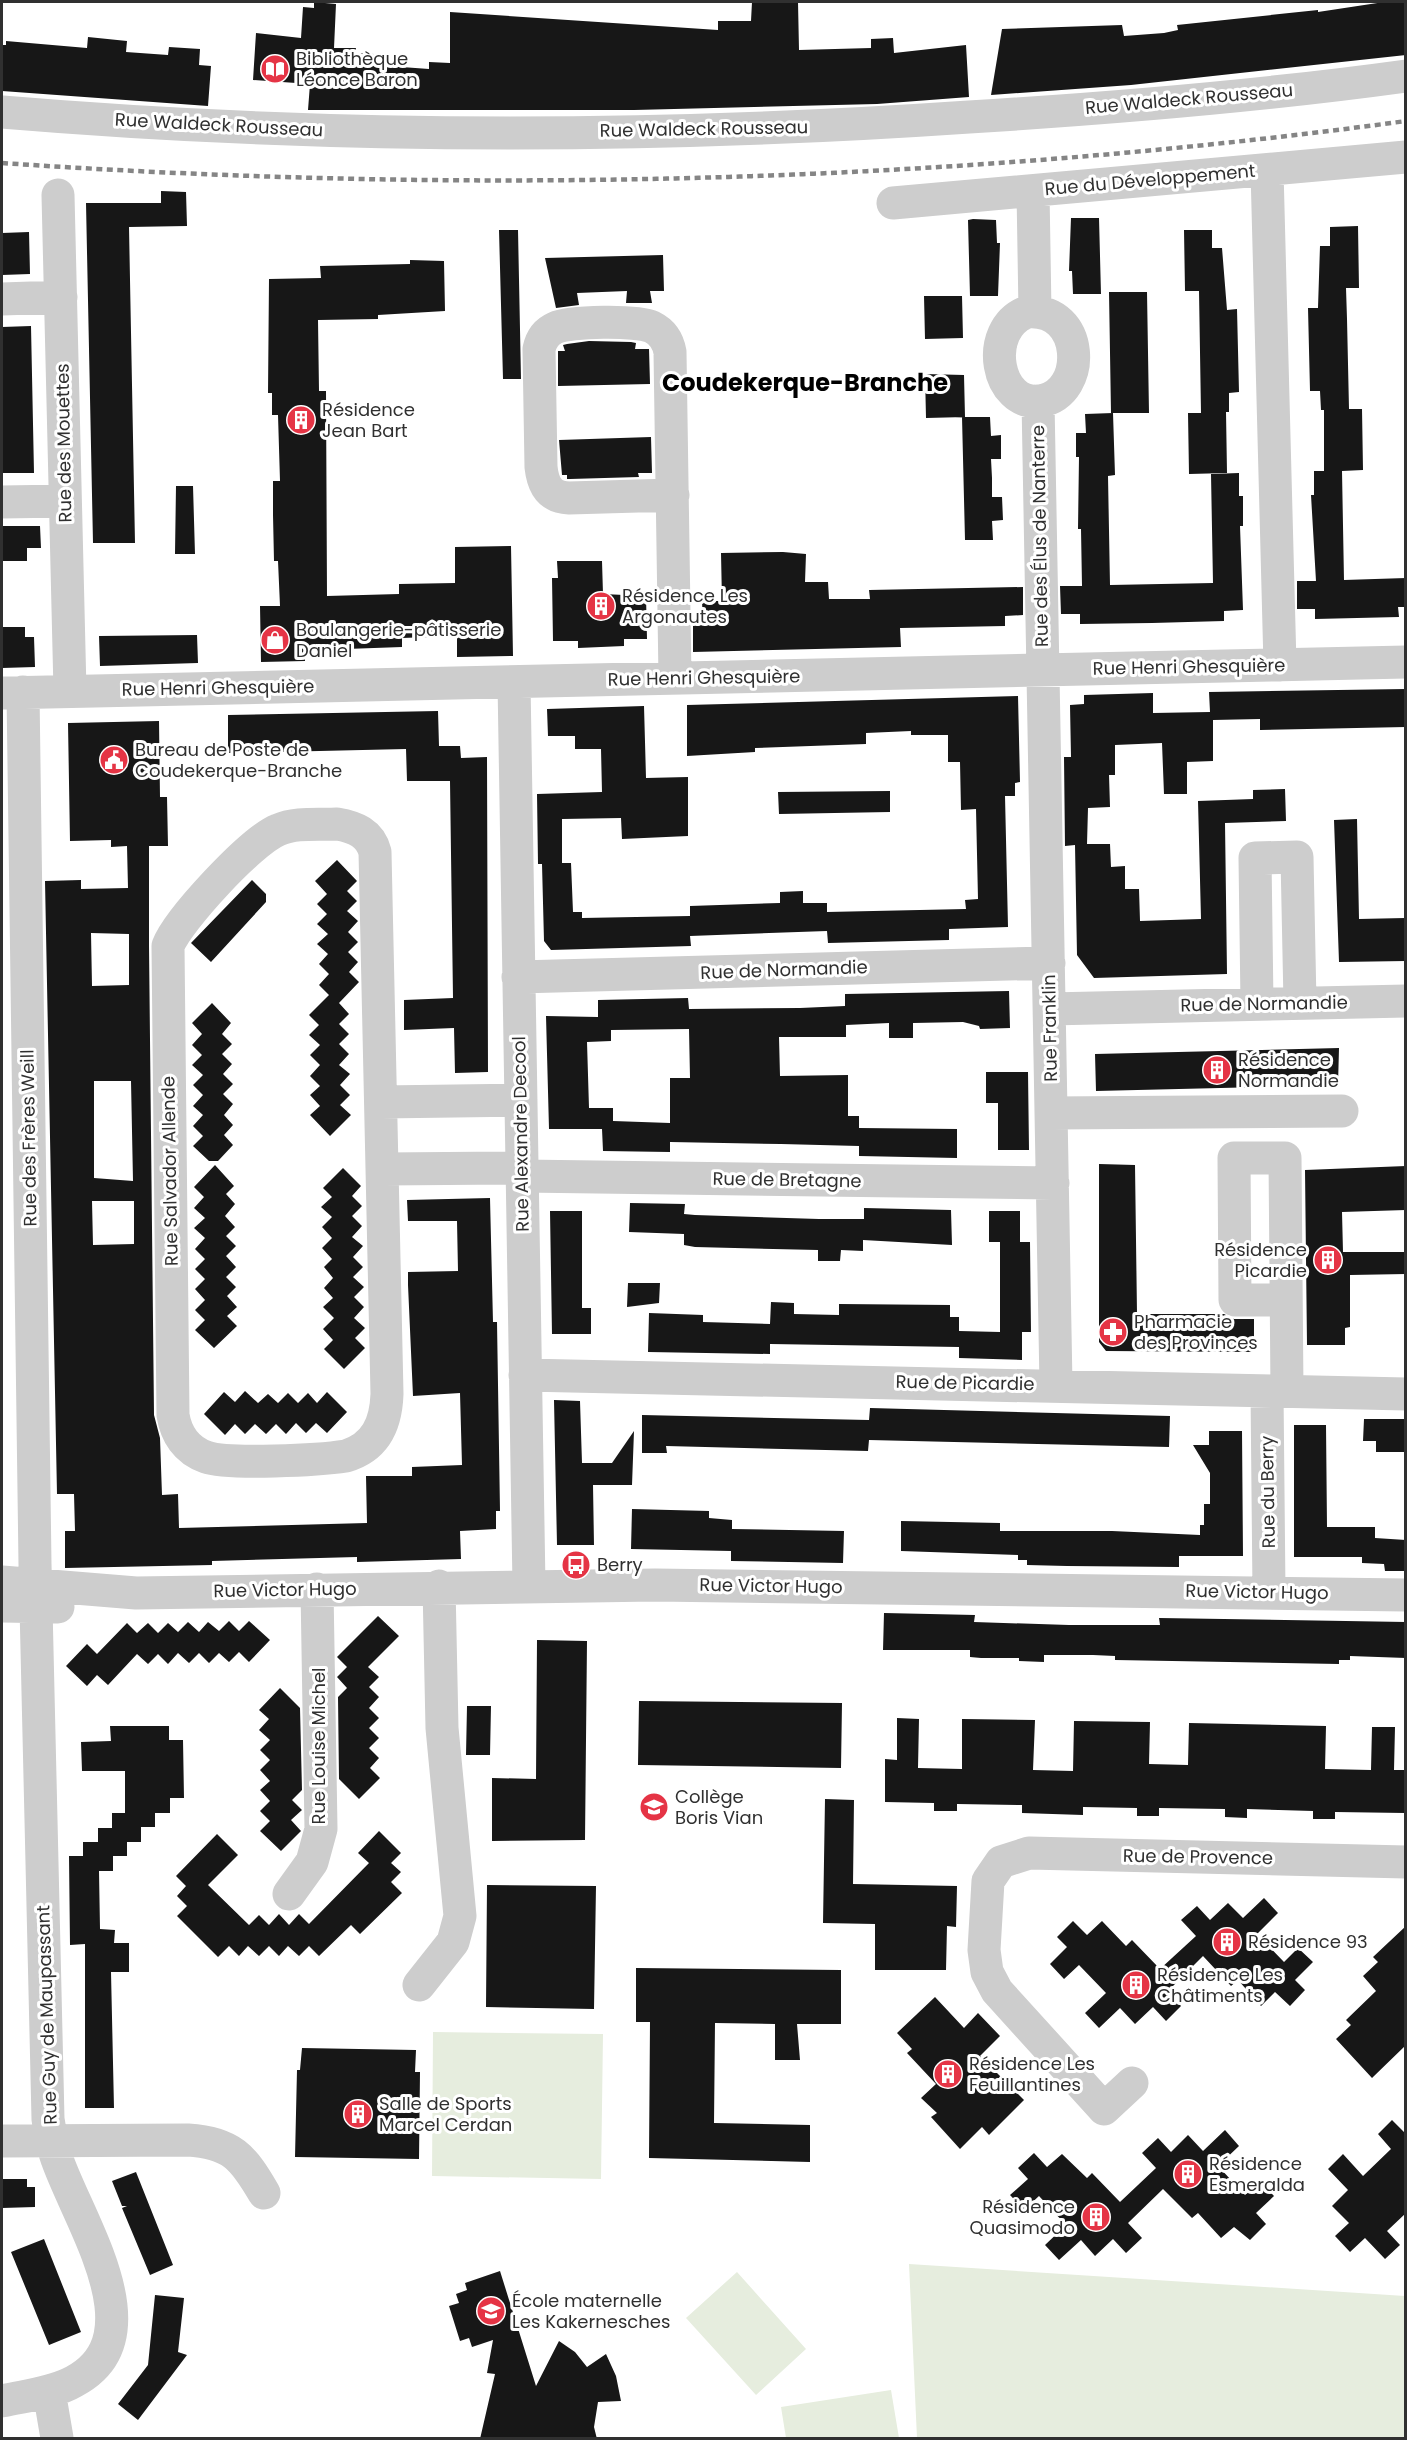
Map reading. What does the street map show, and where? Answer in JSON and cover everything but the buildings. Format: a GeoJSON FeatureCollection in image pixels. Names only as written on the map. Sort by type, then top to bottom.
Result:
{"type":"FeatureCollection","features":[{"type":"Feature","properties":{"kind":"street","name":"Rue Waldeck Rousseau"},"geometry":{"type":"LineString","coordinates":[[2,112],[162,123],[364,130],[739,129],[895,123],[1068,110],[1274,92],[1406,76]]}},
{"type":"Feature","properties":{"kind":"street","name":"Rue du Développement"},"geometry":{"type":"LineString","coordinates":[[893,203],[1406,157]]}},
{"type":"Feature","properties":{"kind":"street"},"geometry":{"type":"LineString","coordinates":[[1267,170],[1280,665]]}},
{"type":"Feature","properties":{"kind":"street"},"geometry":{"type":"LineString","coordinates":[[1033,191],[1035,312]]}},
{"type":"Feature","properties":{"kind":"street","name":"Rue des Mouettes"},"geometry":{"type":"LineString","coordinates":[[58,195],[70,691]]}},
{"type":"Feature","properties":{"kind":"street"},"geometry":{"type":"LineString","coordinates":[[2,299],[61,297]]}},
{"type":"Feature","properties":{"kind":"street","name":"Rue des Élus de Nanterre"},"geometry":{"type":"LineString","coordinates":[[1035,312],[1054,316],[1065,326],[1072,339],[1073,354],[1066,385],[1055,395],[1038,401],[1025,398],[1012,389],[1001,370],[1000,353],[1001,337],[1008,324],[1020,315],[1035,312]]}},
{"type":"Feature","properties":{"kind":"street"},"geometry":{"type":"LineString","coordinates":[[673,495],[569,498],[552,494],[544,486],[541,467],[539,349],[543,338],[550,331],[567,325],[633,323],[654,328],[663,336],[670,352],[673,495],[675,678]]}},
{"type":"Feature","properties":{"kind":"street","name":"Rue des Élus de Nanterre"},"geometry":{"type":"LineString","coordinates":[[1038,401],[1043,670]]}},
{"type":"Feature","properties":{"kind":"street"},"geometry":{"type":"LineString","coordinates":[[2,502],[65,501]]}},
{"type":"Feature","properties":{"kind":"street","name":"Rue Henri Ghesquière"},"geometry":{"type":"LineString","coordinates":[[12,692],[1406,662]]}},
{"type":"Feature","properties":{"kind":"street","name":"Rue Franklin"},"geometry":{"type":"LineString","coordinates":[[1043,670],[1056,1385]]}},
{"type":"Feature","properties":{"kind":"street","name":"Rue Alexandre Decool"},"geometry":{"type":"LineString","coordinates":[[514,682],[529,1586]]}},
{"type":"Feature","properties":{"kind":"street","name":"Rue des Frères Weill"},"geometry":{"type":"LineString","coordinates":[[12,692],[36,1596]]}},
{"type":"Feature","properties":{"kind":"street","name":"Rue Salvador Allende"},"geometry":{"type":"LineString","coordinates":[[346,825],[363,833],[373,844],[381,1102],[387,1394],[384,1421],[377,1435],[363,1450],[337,1458],[229,1460],[206,1457],[198,1453],[178,1434],[173,1415],[167,954],[174,933],[181,922],[258,842],[285,827],[346,825]]}},
{"type":"Feature","properties":{"kind":"street"},"geometry":{"type":"LineString","coordinates":[[1257,1004],[1254,858],[1287,857],[1297,857],[1300,1003]]}},
{"type":"Feature","properties":{"kind":"street","name":"Rue de Normandie"},"geometry":{"type":"LineString","coordinates":[[519,977],[1049,963]]}},
{"type":"Feature","properties":{"kind":"street","name":"Rue de Normandie"},"geometry":{"type":"LineString","coordinates":[[1050,1009],[1406,1001]]}},
{"type":"Feature","properties":{"kind":"street"},"geometry":{"type":"LineString","coordinates":[[381,1102],[521,1100]]}},
{"type":"Feature","properties":{"kind":"street"},"geometry":{"type":"LineString","coordinates":[[1255,1111],[1256,1158],[1234,1158],[1235,1300],[1286,1300]]}},
{"type":"Feature","properties":{"kind":"street"},"geometry":{"type":"LineString","coordinates":[[1052,1113],[1342,1111]]}},
{"type":"Feature","properties":{"kind":"street","name":"Rue du Berry"},"geometry":{"type":"LineString","coordinates":[[1256,1158],[1285,1158],[1286,1300],[1277,1391],[1269,1592]]}},
{"type":"Feature","properties":{"kind":"street"},"geometry":{"type":"LineString","coordinates":[[383,1169],[522,1172]]}},
{"type":"Feature","properties":{"kind":"street","name":"Rue de Bretagne"},"geometry":{"type":"LineString","coordinates":[[522,1172],[1053,1183]]}},
{"type":"Feature","properties":{"kind":"street","name":"Rue de Picardie"},"geometry":{"type":"LineString","coordinates":[[525,1375],[1406,1394]]}},
{"type":"Feature","properties":{"kind":"street","name":"Rue Victor Hugo"},"geometry":{"type":"LineString","coordinates":[[2,1582],[36,1596]]}},
{"type":"Feature","properties":{"kind":"street","name":"Rue Victor Hugo"},"geometry":{"type":"LineString","coordinates":[[2,1606],[36,1596],[317,1589],[655,1585],[1406,1595]]}},
{"type":"Feature","properties":{"kind":"street"},"geometry":{"type":"LineString","coordinates":[[418,1985],[453,1942],[460,1916],[442,1728],[439,1587]]}},
{"type":"Feature","properties":{"kind":"street","name":"Rue Louise Michel"},"geometry":{"type":"LineString","coordinates":[[289,1894],[312,1862],[321,1829],[317,1589]]}},
{"type":"Feature","properties":{"kind":"street","name":"Rue Guy de Maupassant"},"geometry":{"type":"LineString","coordinates":[[2,2401],[49,2391],[80,2379],[102,2356],[110,2337],[112,2306],[108,2284],[52,2141],[47,2096],[36,1596]]}},
{"type":"Feature","properties":{"kind":"street","name":"Rue de Provence"},"geometry":{"type":"LineString","coordinates":[[1132,2083],[1104,2109],[991,1983],[984,1950],[986,1889],[995,1867],[1010,1857],[1029,1854],[1406,1862]]}},
{"type":"Feature","properties":{"kind":"street"},"geometry":{"type":"LineString","coordinates":[[2,2141],[188,2140],[216,2144],[235,2154],[264,2193]]}},
{"type":"Feature","properties":{"kind":"street"},"geometry":{"type":"LineString","coordinates":[[49,2391],[57,2439]]}},
{"type":"Feature","properties":{"kind":"green space"},"geometry":{"type":"Polygon","coordinates":[[[433,2032],[603,2034],[601,2179],[432,2176],[433,2032]]]}},
{"type":"Feature","properties":{"kind":"green space"},"geometry":{"type":"Polygon","coordinates":[[[909,2264],[1405,2296],[1405,2438],[917,2438],[909,2264]]]}},
{"type":"Feature","properties":{"kind":"green space"},"geometry":{"type":"Polygon","coordinates":[[[737,2272],[806,2349],[756,2395],[686,2318],[737,2272]]]}},
{"type":"Feature","properties":{"kind":"green space"},"geometry":{"type":"Polygon","coordinates":[[[891,2390],[899,2438],[786,2438],[781,2407],[891,2390]]]}},
{"type":"Feature","properties":{"kind":"railway"},"geometry":{"type":"LineString","coordinates":[[2,163],[177,173],[353,179],[705,178],[1056,159],[1232,142],[1406,121]]}},
{"type":"Feature","properties":{"kind":"place","name":"Bibliothèque Léonce Baron"},"geometry":{"type":"Point","coordinates":[275,69]}},
{"type":"Feature","properties":{"kind":"place","name":"Résidence Jean Bart"},"geometry":{"type":"Point","coordinates":[301,420]}},
{"type":"Feature","properties":{"kind":"place","name":"Résidence Les Argonautes"},"geometry":{"type":"Point","coordinates":[601,606]}},
{"type":"Feature","properties":{"kind":"place","name":"Boulangerie-pâtisserie Daniel"},"geometry":{"type":"Point","coordinates":[275,640]}},
{"type":"Feature","properties":{"kind":"place","name":"Bureau de Poste de Coudekerque-Branche"},"geometry":{"type":"Point","coordinates":[114,760]}},
{"type":"Feature","properties":{"kind":"place","name":"Résidence Normandie"},"geometry":{"type":"Point","coordinates":[1217,1070]}},
{"type":"Feature","properties":{"kind":"place","name":"Résidence Picardie"},"geometry":{"type":"Point","coordinates":[1328,1260]}},
{"type":"Feature","properties":{"kind":"place","name":"Pharmacie des Provinces"},"geometry":{"type":"Point","coordinates":[1113,1332]}},
{"type":"Feature","properties":{"kind":"place","name":"Berry"},"geometry":{"type":"Point","coordinates":[576,1565]}},
{"type":"Feature","properties":{"kind":"place","name":"Collège Boris Vian"},"geometry":{"type":"Point","coordinates":[654,1807]}},
{"type":"Feature","properties":{"kind":"place","name":"Résidence 93"},"geometry":{"type":"Point","coordinates":[1227,1942]}},
{"type":"Feature","properties":{"kind":"place","name":"Résidence Les Châtiments"},"geometry":{"type":"Point","coordinates":[1136,1985]}},
{"type":"Feature","properties":{"kind":"place","name":"Résidence Les Feuillantines"},"geometry":{"type":"Point","coordinates":[948,2074]}},
{"type":"Feature","properties":{"kind":"place","name":"Salle de Sports Marcel Cerdan"},"geometry":{"type":"Point","coordinates":[358,2114]}},
{"type":"Feature","properties":{"kind":"place","name":"Résidence Esmeralda"},"geometry":{"type":"Point","coordinates":[1188,2174]}},
{"type":"Feature","properties":{"kind":"place","name":"Résidence Quasimodo"},"geometry":{"type":"Point","coordinates":[1096,2217]}},
{"type":"Feature","properties":{"kind":"place","name":"École maternelle Les Kakernesches"},"geometry":{"type":"Point","coordinates":[491,2311]}},
{"type":"Feature","properties":{"kind":"district","name":"Coudekerque-Branche"},"geometry":{"type":"Point","coordinates":[805,383]}}]}
